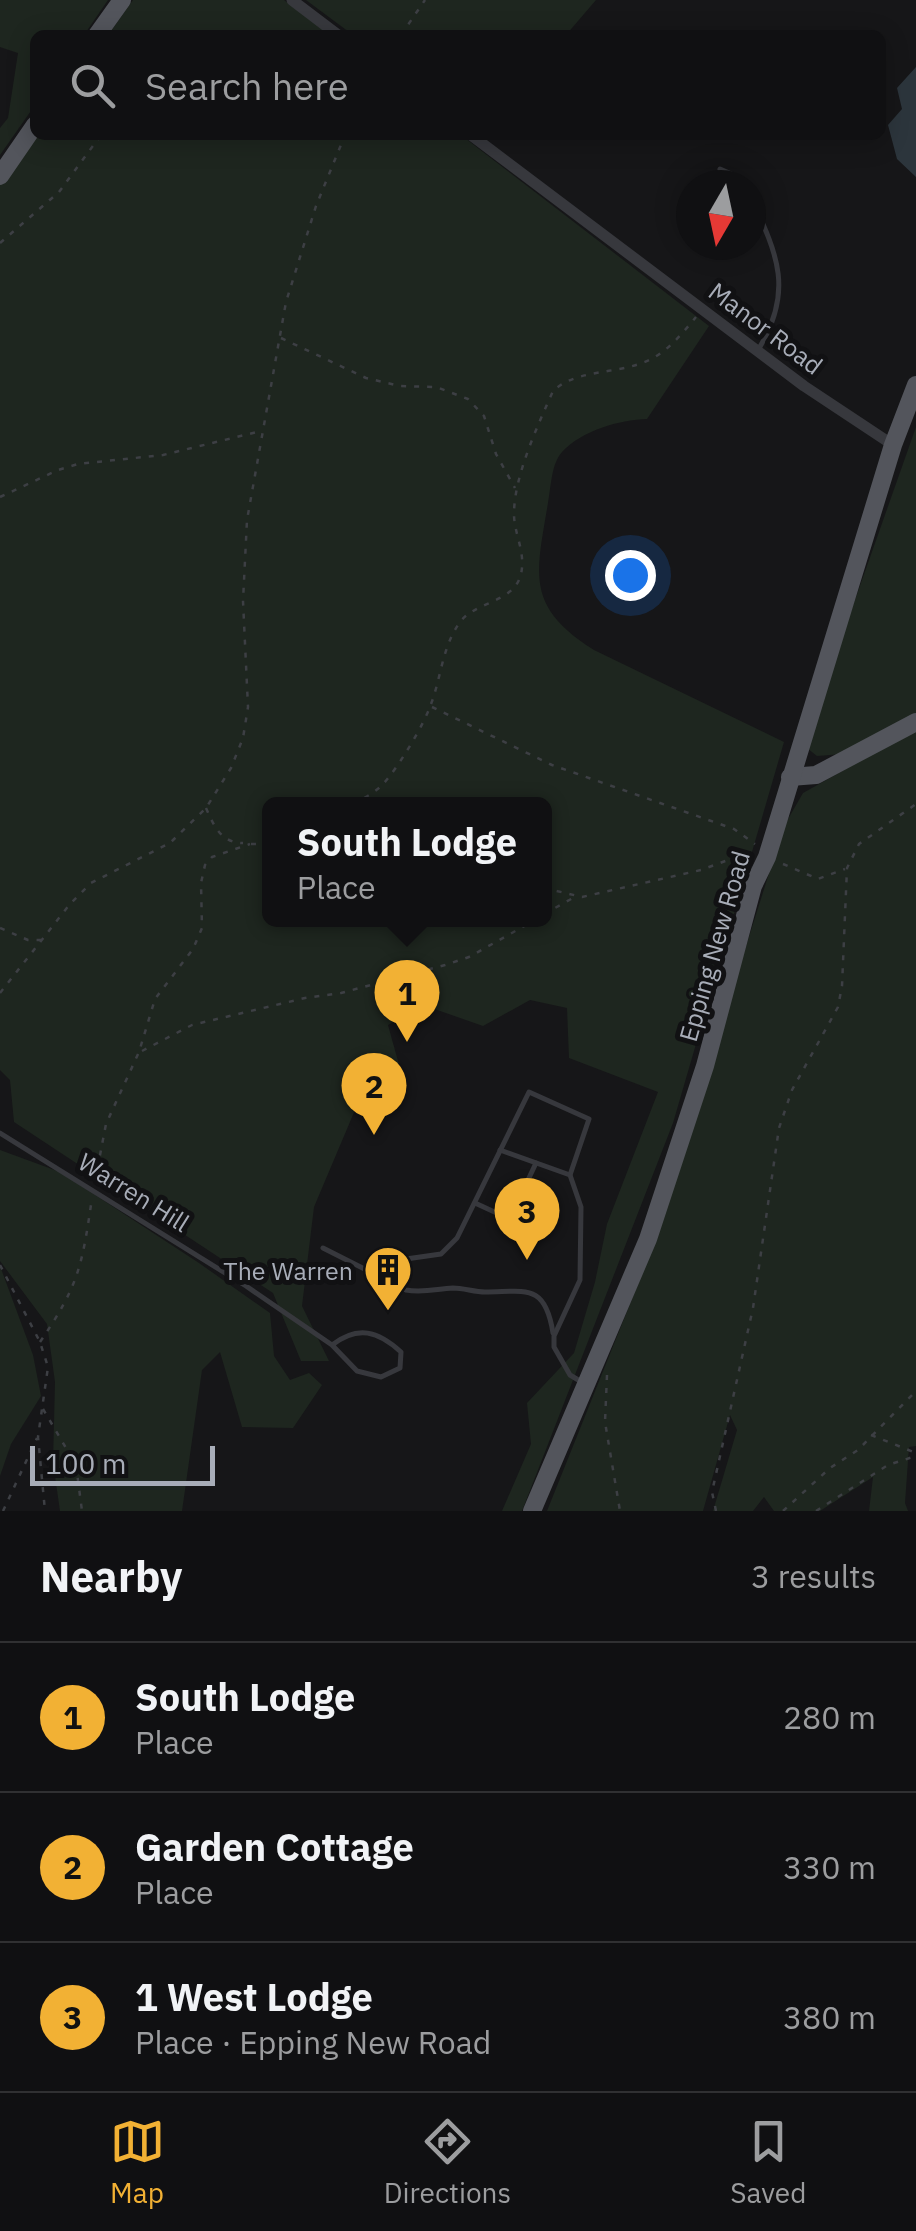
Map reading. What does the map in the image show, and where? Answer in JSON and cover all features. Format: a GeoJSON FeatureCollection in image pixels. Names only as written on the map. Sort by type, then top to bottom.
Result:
{"type":"FeatureCollection","features":[{"type":"Feature","properties":{"kind":"main road"},"geometry":{"type":"LineString","coordinates":[[101,30],[122,0]]}},
{"type":"Feature","properties":{"kind":"main road"},"geometry":{"type":"LineString","coordinates":[[0,176],[30,132]]}},
{"type":"Feature","properties":{"kind":"main road","name":"Epping New Road"},"geometry":{"type":"LineString","coordinates":[[532,1511],[660,1204],[721,1012],[753,886],[766,858],[893,445],[916,385]]}},
{"type":"Feature","properties":{"kind":"main road"},"geometry":{"type":"LineString","coordinates":[[790,777],[816,775],[916,722]]}},
{"type":"Feature","properties":{"kind":"street"},"geometry":{"type":"LineString","coordinates":[[292,0],[331,30]]}},
{"type":"Feature","properties":{"kind":"street","name":"Manor Road"},"geometry":{"type":"LineString","coordinates":[[479,140],[804,386],[893,445]]}},
{"type":"Feature","properties":{"kind":"lane"},"geometry":{"type":"LineString","coordinates":[[758,350],[768,335],[782,279],[766,232]]}},
{"type":"Feature","properties":{"kind":"lane"},"geometry":{"type":"LineString","coordinates":[[400,1260],[441,1254],[457,1238],[530,1092],[589,1119],[570,1175],[582,1207],[580,1280],[554,1336]]}},
{"type":"Feature","properties":{"kind":"lane","name":"Warren Hill"},"geometry":{"type":"LineString","coordinates":[[0,1133],[246,1286],[332,1345],[357,1371],[381,1377],[400,1368],[402,1352],[388,1339],[366,1330],[345,1335],[332,1345]]}},
{"type":"Feature","properties":{"kind":"lane"},"geometry":{"type":"LineString","coordinates":[[500,1150],[570,1175]]}},
{"type":"Feature","properties":{"kind":"lane"},"geometry":{"type":"LineString","coordinates":[[474,1203],[501,1216],[512,1214],[536,1163]]}},
{"type":"Feature","properties":{"kind":"lane"},"geometry":{"type":"LineString","coordinates":[[323,1248],[406,1290],[456,1288],[484,1292],[520,1288],[532,1292],[551,1319],[554,1347],[570,1375],[585,1383]]}},
{"type":"Feature","properties":{"kind":"path"},"geometry":{"type":"LineString","coordinates":[[404,30],[425,0]]}},
{"type":"Feature","properties":{"kind":"path"},"geometry":{"type":"LineString","coordinates":[[0,243],[59,192],[98,140]]}},
{"type":"Feature","properties":{"kind":"path"},"geometry":{"type":"LineString","coordinates":[[0,994],[92,883],[170,842],[206,808],[232,768],[248,707],[243,601],[246,520],[286,302],[343,140]]}},
{"type":"Feature","properties":{"kind":"path"},"geometry":{"type":"LineString","coordinates":[[366,797],[385,782],[431,707],[444,655],[459,622],[504,596],[521,575],[522,550],[514,517],[517,491],[553,391],[566,379],[644,363],[662,352],[703,308]]}},
{"type":"Feature","properties":{"kind":"path"},"geometry":{"type":"LineString","coordinates":[[279,338],[366,378],[400,386],[436,387],[468,400],[484,416],[496,454],[517,491]]}},
{"type":"Feature","properties":{"kind":"path"},"geometry":{"type":"LineString","coordinates":[[0,497],[78,464],[163,455],[262,431]]}},
{"type":"Feature","properties":{"kind":"path"},"geometry":{"type":"LineString","coordinates":[[431,707],[552,764],[734,829],[751,839],[766,858]]}},
{"type":"Feature","properties":{"kind":"path"},"geometry":{"type":"LineString","coordinates":[[716,1511],[712,1492],[753,1308],[778,1128],[803,1067],[831,1021],[842,986],[846,868],[859,844],[916,804]]}},
{"type":"Feature","properties":{"kind":"path"},"geometry":{"type":"LineString","coordinates":[[206,808],[218,833],[233,843],[262,844]]}},
{"type":"Feature","properties":{"kind":"path"},"geometry":{"type":"LineString","coordinates":[[40,1342],[76,1283],[106,1124],[140,1052],[155,999],[193,949],[202,928],[201,884],[205,864],[212,857],[250,844]]}},
{"type":"Feature","properties":{"kind":"path"},"geometry":{"type":"LineString","coordinates":[[552,909],[574,897],[701,870],[728,860],[766,858],[818,878],[846,868]]}},
{"type":"Feature","properties":{"kind":"path"},"geometry":{"type":"LineString","coordinates":[[552,890],[574,897]]}},
{"type":"Feature","properties":{"kind":"path"},"geometry":{"type":"LineString","coordinates":[[140,1052],[192,1024],[341,993],[445,966],[523,927]]}},
{"type":"Feature","properties":{"kind":"path"},"geometry":{"type":"LineString","coordinates":[[0,928],[28,940],[41,940]]}},
{"type":"Feature","properties":{"kind":"path"},"geometry":{"type":"LineString","coordinates":[[0,1266],[40,1342],[48,1367],[38,1437],[45,1511]]}},
{"type":"Feature","properties":{"kind":"path"},"geometry":{"type":"LineString","coordinates":[[600,1345],[607,1364],[606,1422],[620,1511]]}},
{"type":"Feature","properties":{"kind":"path"},"geometry":{"type":"LineString","coordinates":[[783,1511],[830,1468],[858,1450],[916,1391]]}},
{"type":"Feature","properties":{"kind":"path"},"geometry":{"type":"LineString","coordinates":[[42,1408],[76,1466],[82,1511]]}},
{"type":"Feature","properties":{"kind":"path"},"geometry":{"type":"LineString","coordinates":[[870,1435],[916,1454]]}},
{"type":"Feature","properties":{"kind":"path"},"geometry":{"type":"LineString","coordinates":[[3,1511],[38,1437]]}},
{"type":"Feature","properties":{"kind":"path"},"geometry":{"type":"LineString","coordinates":[[816,1511],[888,1465],[916,1454]]}},
{"type":"Feature","properties":{"kind":"shaded area"},"geometry":{"type":"Polygon","coordinates":[[[0,0],[108,0],[87,30],[30,30],[30,112],[0,155],[0,128],[8,118],[18,53],[0,47],[0,0]]]}},
{"type":"Feature","properties":{"kind":"shaded area"},"geometry":{"type":"Polygon","coordinates":[[[133,0],[284,0],[323,30],[112,30],[133,0]]]}},
{"type":"Feature","properties":{"kind":"shaded area"},"geometry":{"type":"Polygon","coordinates":[[[306,0],[596,0],[570,30],[346,30],[306,0]]]}},
{"type":"Feature","properties":{"kind":"shaded area"},"geometry":{"type":"Polygon","coordinates":[[[916,67],[916,177],[897,159],[888,125],[902,109],[897,88],[916,67]]]}},
{"type":"Feature","properties":{"kind":"shaded area"},"geometry":{"type":"Polygon","coordinates":[[[33,140],[467,140],[709,326],[647,419],[625,421],[591,432],[558,457],[540,550],[539,570],[546,603],[556,619],[594,650],[784,742],[673,1123],[522,1511],[502,1511],[531,1444],[527,1403],[574,1353],[607,1224],[658,1092],[569,1058],[567,1008],[530,1000],[483,1026],[423,1005],[388,1025],[401,1072],[366,1084],[314,1207],[302,1306],[329,1361],[301,1361],[273,1293],[14,1122],[10,1080],[0,1070],[0,184],[33,140]]]}},
{"type":"Feature","properties":{"kind":"shaded area"},"geometry":{"type":"Polygon","coordinates":[[[916,427],[916,714],[843,754],[817,756],[807,748],[807,736],[916,427]]]}},
{"type":"Feature","properties":{"kind":"shaded area"},"geometry":{"type":"Polygon","coordinates":[[[916,730],[916,1446],[909,1447],[905,1503],[908,1511],[869,1511],[873,1477],[820,1511],[774,1511],[764,1497],[753,1511],[713,1511],[737,1430],[730,1415],[703,1511],[547,1511],[644,1269],[784,826],[803,793],[916,730]]]}},
{"type":"Feature","properties":{"kind":"shaded area"},"geometry":{"type":"Polygon","coordinates":[[[0,1150],[60,1172],[270,1313],[274,1356],[290,1380],[309,1373],[322,1385],[293,1428],[242,1427],[220,1352],[202,1370],[182,1511],[60,1511],[53,1462],[55,1382],[47,1324],[0,1261],[0,1150]]]}},
{"type":"Feature","properties":{"kind":"shaded area"},"geometry":{"type":"Polygon","coordinates":[[[0,1266],[33,1355],[41,1396],[11,1444],[0,1476],[0,1266]]]}},
{"type":"Feature","properties":{"kind":"place","name":"South Lodge"},"geometry":{"type":"Point","coordinates":[407,1042]}},
{"type":"Feature","properties":{"kind":"place","name":"Garden Cottage"},"geometry":{"type":"Point","coordinates":[374,1135]}},
{"type":"Feature","properties":{"kind":"place","name":"1 West Lodge"},"geometry":{"type":"Point","coordinates":[527,1260]}},
{"type":"Feature","properties":{"kind":"place","name":"The Warren"},"geometry":{"type":"Point","coordinates":[388,1312]}}]}
